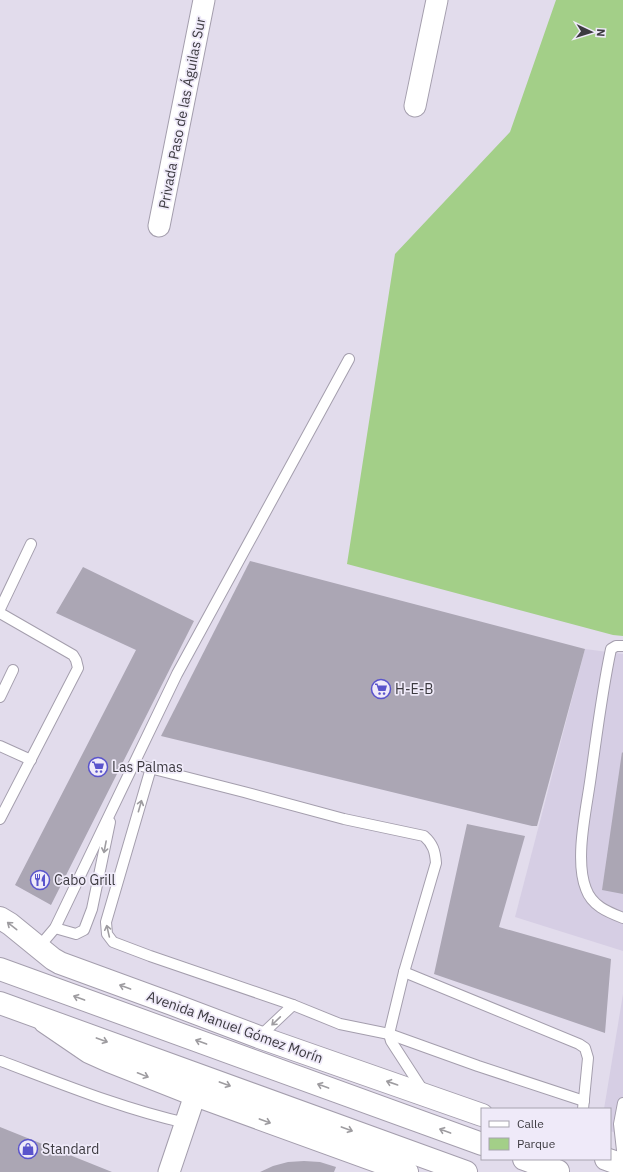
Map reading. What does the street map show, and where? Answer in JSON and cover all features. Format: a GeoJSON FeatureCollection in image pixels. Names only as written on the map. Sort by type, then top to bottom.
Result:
{"type":"FeatureCollection","features":[{"type":"Feature","properties":{"kind":"main road","name":"Avenida Manuel Gómez Morín"},"geometry":{"type":"LineString","coordinates":[[0,918],[60,963],[259,1037],[481,1115]]}},
{"type":"Feature","properties":{"kind":"main road","name":"Avenida Manuel Gómez Morín"},"geometry":{"type":"LineString","coordinates":[[0,970],[481,1144]]}},
{"type":"Feature","properties":{"kind":"main road"},"geometry":{"type":"LineString","coordinates":[[0,1003],[466,1172]]}},
{"type":"Feature","properties":{"kind":"main road"},"geometry":{"type":"LineString","coordinates":[[36,1016],[90,1052],[195,1095],[407,1172]]}},
{"type":"Feature","properties":{"kind":"main road"},"geometry":{"type":"LineString","coordinates":[[529,1160],[562,1167]]}},
{"type":"Feature","properties":{"kind":"main road"},"geometry":{"type":"LineString","coordinates":[[608,1160],[623,1166]]}},
{"type":"Feature","properties":{"kind":"street","name":"Privada Paso de las Águilas Sur"},"geometry":{"type":"LineString","coordinates":[[159,226],[204,0]]}},
{"type":"Feature","properties":{"kind":"street"},"geometry":{"type":"LineString","coordinates":[[415,106],[437,0]]}},
{"type":"Feature","properties":{"kind":"street"},"geometry":{"type":"LineString","coordinates":[[169,1172],[195,1095]]}},
{"type":"Feature","properties":{"kind":"street"},"geometry":{"type":"LineString","coordinates":[[622,1172],[623,1166]]}},
{"type":"Feature","properties":{"kind":"lane"},"geometry":{"type":"LineString","coordinates":[[38,948],[55,928],[177,674],[349,359]]}},
{"type":"Feature","properties":{"kind":"lane"},"geometry":{"type":"LineString","coordinates":[[0,608],[31,544]]}},
{"type":"Feature","properties":{"kind":"lane"},"geometry":{"type":"LineString","coordinates":[[0,613],[73,655],[78,663],[77,672],[0,819]]}},
{"type":"Feature","properties":{"kind":"lane"},"geometry":{"type":"LineString","coordinates":[[623,646],[616,646],[611,649],[605,678],[582,843],[582,875],[586,891],[592,900],[601,908],[623,918]]}},
{"type":"Feature","properties":{"kind":"lane"},"geometry":{"type":"LineString","coordinates":[[0,697],[13,670]]}},
{"type":"Feature","properties":{"kind":"lane"},"geometry":{"type":"LineString","coordinates":[[0,746],[31,760]]}},
{"type":"Feature","properties":{"kind":"lane"},"geometry":{"type":"LineString","coordinates":[[134,764],[344,818],[424,836],[433,845],[436,854],[436,863],[404,972],[389,1034],[391,1041],[426,1095]]}},
{"type":"Feature","properties":{"kind":"lane"},"geometry":{"type":"LineString","coordinates":[[151,768],[106,922],[107,934],[113,942],[293,1004],[340,1024],[389,1034],[584,1105],[588,1058],[584,1048],[579,1044],[404,972]]}},
{"type":"Feature","properties":{"kind":"lane"},"geometry":{"type":"LineString","coordinates":[[55,928],[76,934],[84,930],[88,923],[97,892],[113,809]]}},
{"type":"Feature","properties":{"kind":"lane"},"geometry":{"type":"LineString","coordinates":[[259,1037],[293,1004]]}},
{"type":"Feature","properties":{"kind":"lane"},"geometry":{"type":"LineString","coordinates":[[1,1061],[81,1091],[162,1118],[186,1124]]}},
{"type":"Feature","properties":{"kind":"lane"},"geometry":{"type":"LineString","coordinates":[[623,1103],[620,1124],[623,1159]]}},
{"type":"Feature","properties":{"kind":"shaded area"},"geometry":{"type":"Polygon","coordinates":[[[585,649],[623,654],[623,951],[515,917],[585,649]]]}},
{"type":"Feature","properties":{"kind":"shaded area"},"geometry":{"type":"Polygon","coordinates":[[[623,994],[623,1135],[611,1131],[611,1108],[604,1108],[623,994]]]}},
{"type":"Feature","properties":{"kind":"green space"},"geometry":{"type":"Polygon","coordinates":[[[556,0],[623,0],[623,636],[613,635],[347,564],[395,254],[510,132],[556,0]]]}},
{"type":"Feature","properties":{"kind":"building"},"geometry":{"type":"Polygon","coordinates":[[[250,561],[585,649],[537,826],[161,736],[250,561]]]}},
{"type":"Feature","properties":{"kind":"building","name":"Las Palmas"},"geometry":{"type":"Polygon","coordinates":[[[83,567],[194,621],[51,905],[15,885],[136,650],[56,613],[83,567]]]}},
{"type":"Feature","properties":{"kind":"building"},"geometry":{"type":"Polygon","coordinates":[[[622,752],[623,753],[623,894],[602,890],[622,752]]]}},
{"type":"Feature","properties":{"kind":"building"},"geometry":{"type":"Polygon","coordinates":[[[467,824],[525,836],[499,927],[611,959],[605,1033],[434,974],[467,824]]]}},
{"type":"Feature","properties":{"kind":"building","name":"Standard"},"geometry":{"type":"Polygon","coordinates":[[[0,1127],[112,1172],[0,1172],[0,1127]]]}},
{"type":"Feature","properties":{"kind":"building"},"geometry":{"type":"Polygon","coordinates":[[[288,1162],[320,1162],[336,1167],[334,1172],[260,1172],[273,1166],[288,1162]]]}},
{"type":"Feature","properties":{"kind":"place","name":"H-E-B"},"geometry":{"type":"Point","coordinates":[381,689]}},
{"type":"Feature","properties":{"kind":"place","name":"Las Palmas"},"geometry":{"type":"Point","coordinates":[98,767]}},
{"type":"Feature","properties":{"kind":"place","name":"Cabo Grill"},"geometry":{"type":"Point","coordinates":[40,880]}},
{"type":"Feature","properties":{"kind":"place","name":"Standard"},"geometry":{"type":"Point","coordinates":[28,1149]}}]}
